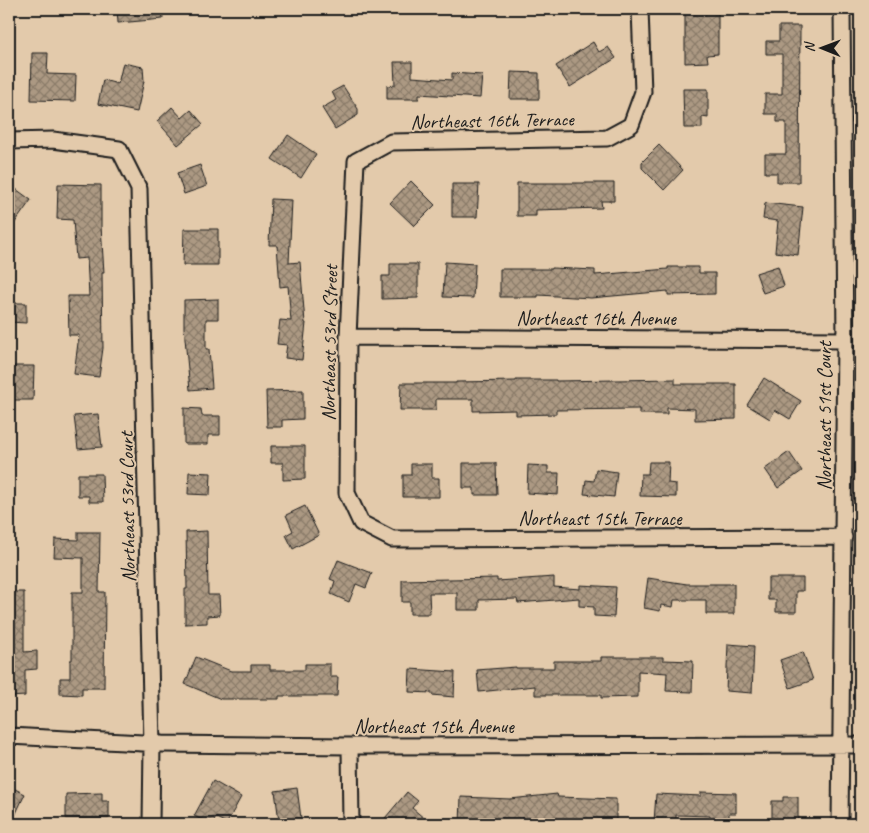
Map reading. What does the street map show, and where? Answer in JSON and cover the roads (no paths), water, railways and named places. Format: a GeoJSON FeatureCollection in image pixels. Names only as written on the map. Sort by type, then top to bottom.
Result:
{"type":"FeatureCollection","features":[{"type":"Feature","properties":{"kind":"street","name":"Northeast 16th Terrace"},"geometry":{"type":"LineString","coordinates":[[356,161],[391,142],[607,138],[631,125],[643,92],[640,9]]}},
{"type":"Feature","properties":{"kind":"street","name":"Northeast 51st Court"},"geometry":{"type":"LineString","coordinates":[[840,824],[845,340],[842,9]]}},
{"type":"Feature","properties":{"kind":"street","name":"Northeast 53rd Court"},"geometry":{"type":"LineString","coordinates":[[9,141],[53,140],[119,149],[139,188],[152,744],[151,824]]}},
{"type":"Feature","properties":{"kind":"street","name":"Northeast 53rd Street"},"geometry":{"type":"LineString","coordinates":[[356,161],[348,337],[347,493],[360,523]]}},
{"type":"Feature","properties":{"kind":"street","name":"Northeast 16th Avenue"},"geometry":{"type":"LineString","coordinates":[[348,337],[845,340]]}},
{"type":"Feature","properties":{"kind":"street","name":"Northeast 15th Terrace"},"geometry":{"type":"LineString","coordinates":[[360,523],[392,539],[844,537]]}},
{"type":"Feature","properties":{"kind":"street","name":"Northeast 15th Avenue"},"geometry":{"type":"LineString","coordinates":[[9,736],[152,744],[350,746],[860,745]]}},
{"type":"Feature","properties":{"kind":"street"},"geometry":{"type":"LineString","coordinates":[[350,746],[351,824]]}}]}
